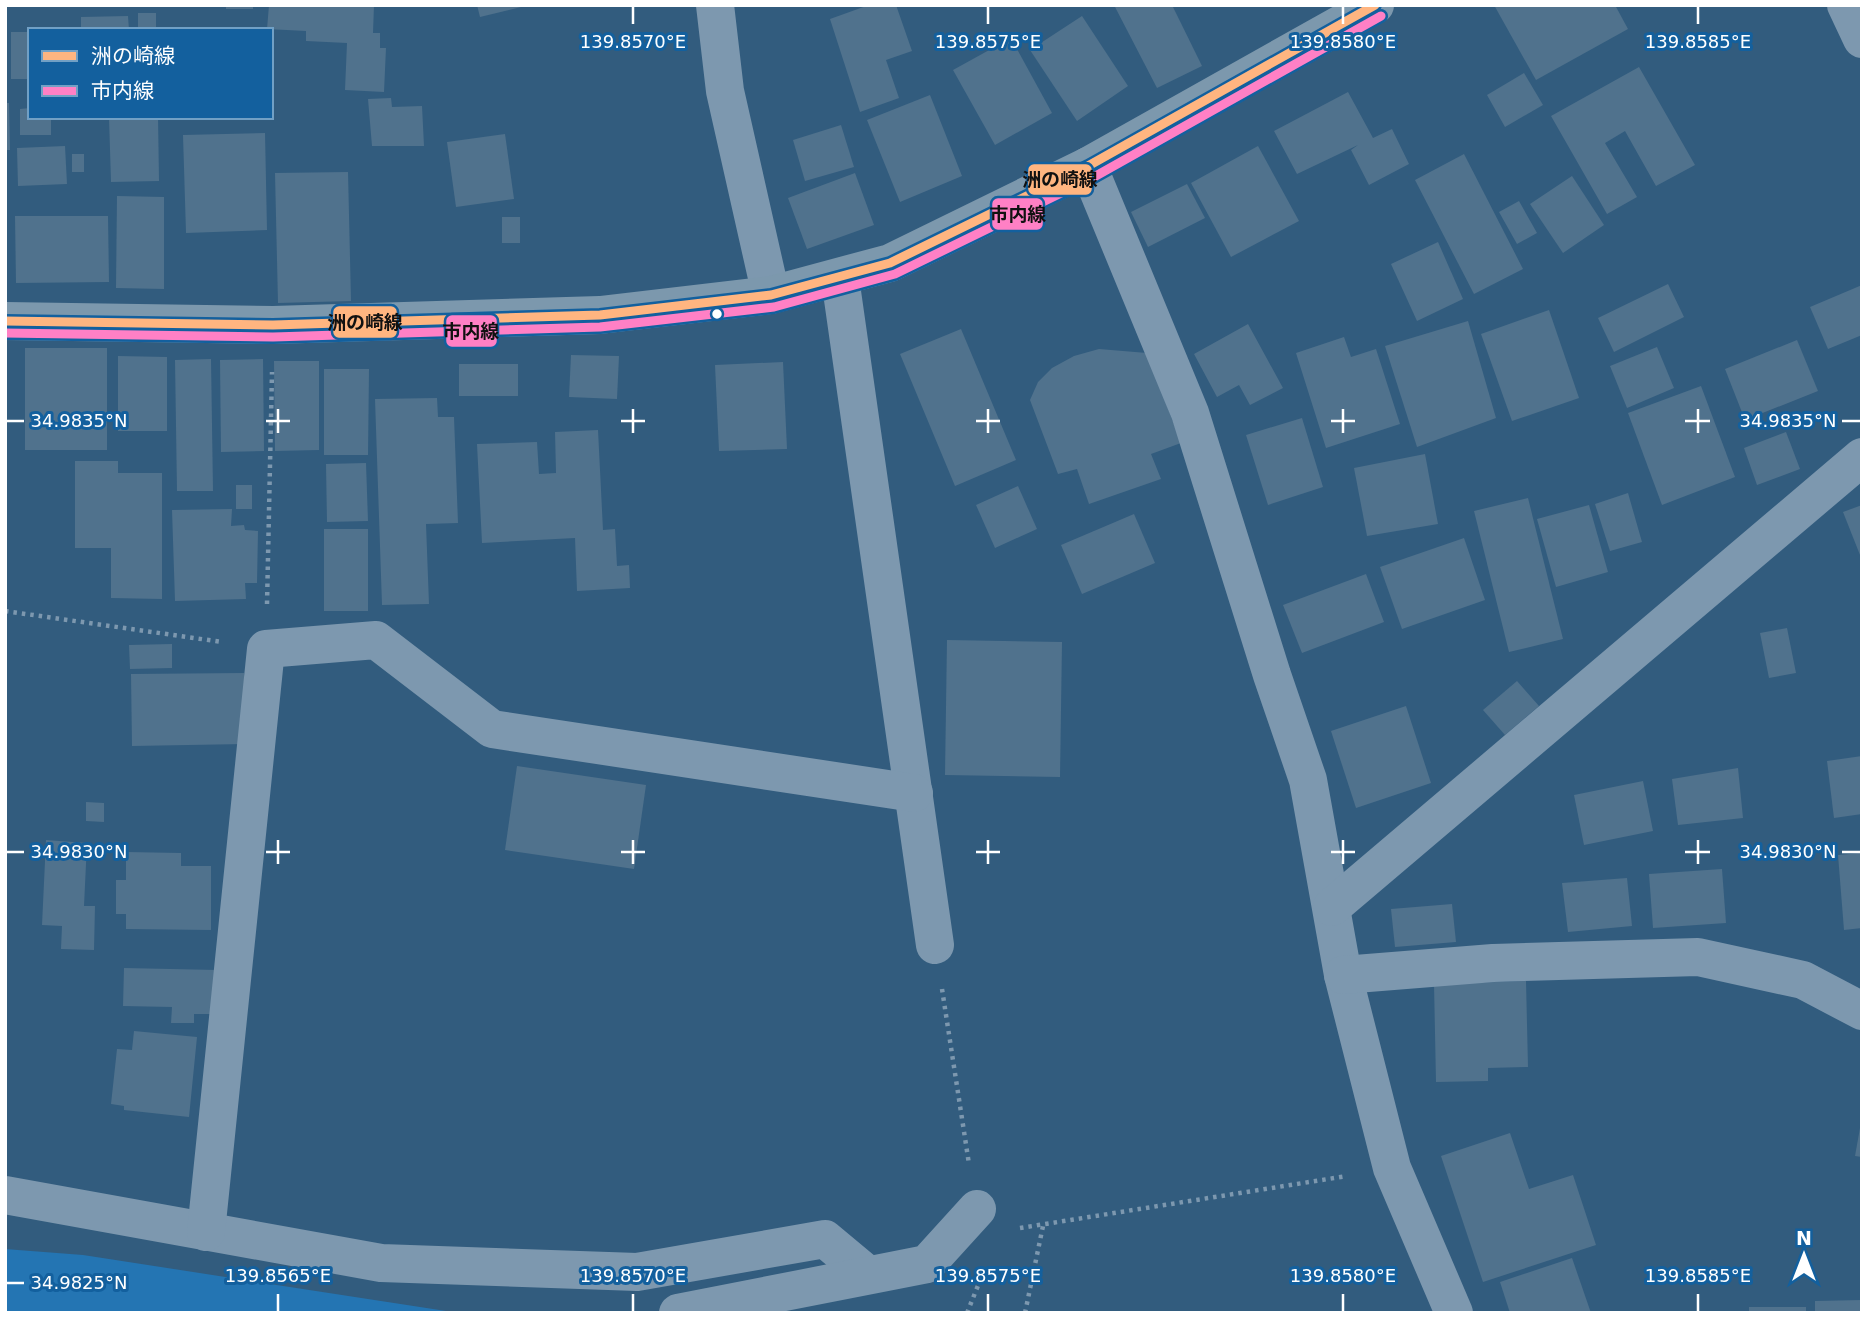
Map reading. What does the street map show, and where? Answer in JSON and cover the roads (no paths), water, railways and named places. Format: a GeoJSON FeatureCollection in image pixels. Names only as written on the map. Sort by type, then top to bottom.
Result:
{"type":"FeatureCollection","features":[{"type":"Feature","properties":{"kind":"main road"},"geometry":{"type":"LineString","coordinates":[[5,321],[273,325],[600,315],[651,312],[771,295],[890,263],[1088,166],[1375,5]]}},
{"type":"Feature","properties":{"kind":"street"},"geometry":{"type":"LineString","coordinates":[[715,5],[724,91],[771,295]]}},
{"type":"Feature","properties":{"kind":"street"},"geometry":{"type":"LineString","coordinates":[[1846,5],[1862,38]]}},
{"type":"Feature","properties":{"kind":"street"},"geometry":{"type":"LineString","coordinates":[[1088,166],[1190,413],[1272,675],[1308,780],[1343,975],[1392,1168],[1454,1313]]}},
{"type":"Feature","properties":{"kind":"street"},"geometry":{"type":"LineString","coordinates":[[840,278],[935,945]]}},
{"type":"Feature","properties":{"kind":"street"},"geometry":{"type":"LineString","coordinates":[[1332,907],[1862,457]]}},
{"type":"Feature","properties":{"kind":"street"},"geometry":{"type":"LineString","coordinates":[[206,1232],[266,649],[376,640],[492,729],[914,793]]}},
{"type":"Feature","properties":{"kind":"street"},"geometry":{"type":"LineString","coordinates":[[1343,975],[1493,963],[1698,957],[1803,980],[1862,1011]]}},
{"type":"Feature","properties":{"kind":"street"},"geometry":{"type":"LineString","coordinates":[[5,1195],[381,1263],[636,1272],[825,1239],[867,1274]]}},
{"type":"Feature","properties":{"kind":"street"},"geometry":{"type":"LineString","coordinates":[[678,1313],[927,1264],[976,1209]]}}]}
